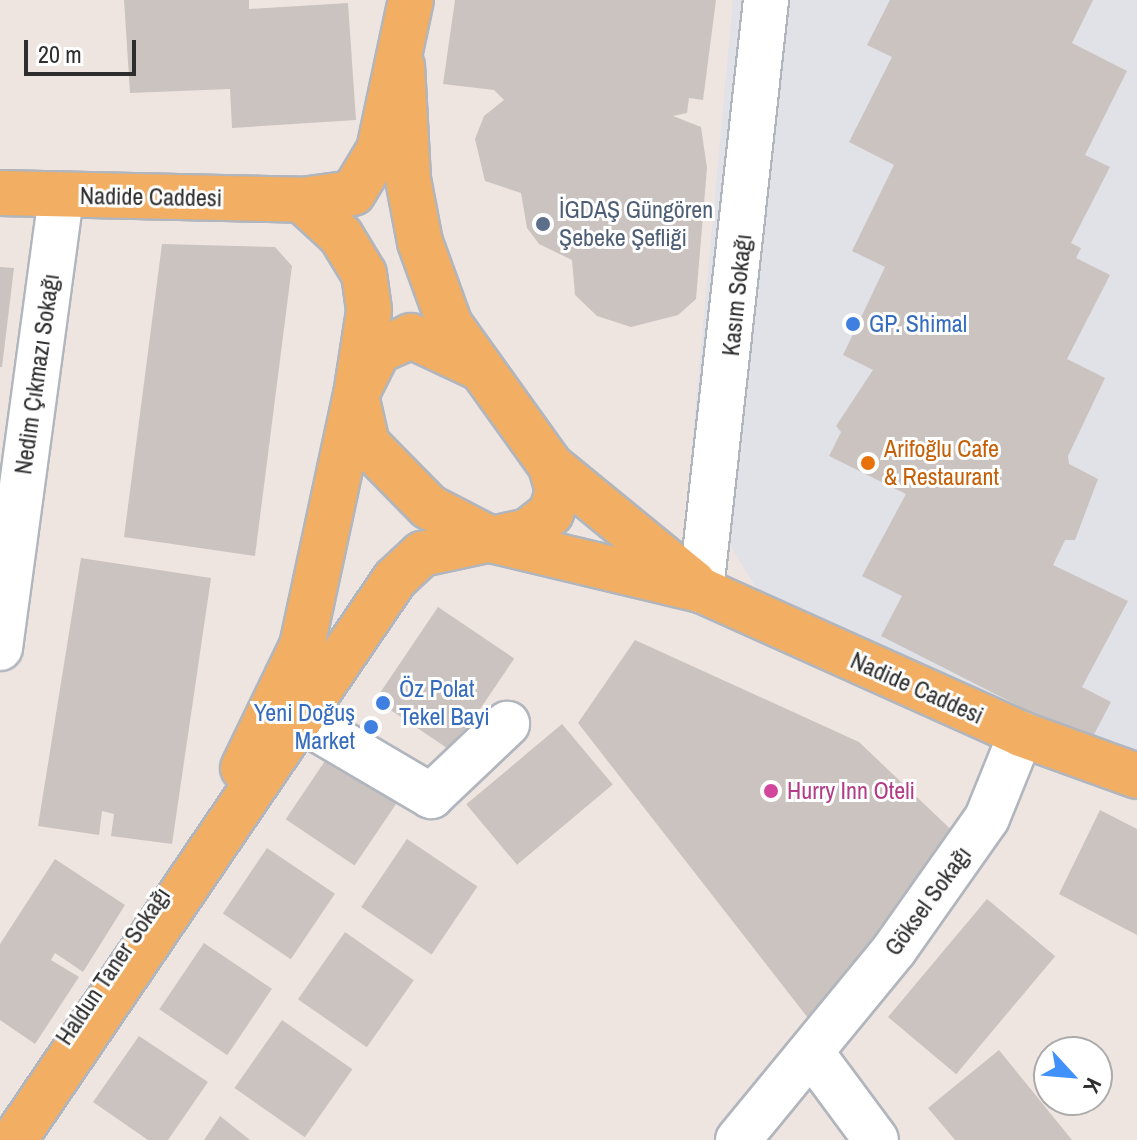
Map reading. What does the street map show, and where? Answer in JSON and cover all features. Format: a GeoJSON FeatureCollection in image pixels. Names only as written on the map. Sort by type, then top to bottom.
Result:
{"type":"FeatureCollection","features":[{"type":"Feature","properties":{"kind":"main road"},"geometry":{"type":"LineString","coordinates":[[411,0],[402,66],[408,179],[420,242],[450,325],[551,466],[701,590]]}},
{"type":"Feature","properties":{"kind":"main road","name":"Nadide Caddesi"},"geometry":{"type":"LineString","coordinates":[[0,193],[302,200],[353,193],[368,179],[402,66]]}},
{"type":"Feature","properties":{"kind":"main road"},"geometry":{"type":"LineString","coordinates":[[302,200],[341,236],[364,274],[369,311],[356,395],[367,444],[392,473],[429,507],[495,541],[528,531],[551,513],[558,491],[551,466]]}},
{"type":"Feature","properties":{"kind":"main road"},"geometry":{"type":"LineString","coordinates":[[356,395],[378,351],[411,336],[480,369]]}},
{"type":"Feature","properties":{"kind":"main road","name":"Haldun Taner Sokağı"},"geometry":{"type":"LineString","coordinates":[[0,1132],[227,800],[302,646],[356,395]]}},
{"type":"Feature","properties":{"kind":"main road"},"geometry":{"type":"LineString","coordinates":[[14,1140],[395,579],[422,554],[456,541],[495,541],[701,590]]}},
{"type":"Feature","properties":{"kind":"main road","name":"Nadide Caddesi"},"geometry":{"type":"LineString","coordinates":[[701,590],[1021,734],[1137,776]]}},
{"type":"Feature","properties":{"kind":"street","name":"Kasım Sokağı"},"geometry":{"type":"LineString","coordinates":[[701,590],[766,0]]}},
{"type":"Feature","properties":{"kind":"street","name":"Nedim Çıkmazı Sokağı"},"geometry":{"type":"LineString","coordinates":[[0,648],[13,455],[61,195]]}},
{"type":"Feature","properties":{"kind":"street"},"geometry":{"type":"LineString","coordinates":[[302,720],[431,796],[507,724]]}},
{"type":"Feature","properties":{"kind":"street","name":"Göksel Sokağı"},"geometry":{"type":"LineString","coordinates":[[738,1140],[811,1052],[987,818],[1021,734]]}},
{"type":"Feature","properties":{"kind":"street"},"geometry":{"type":"LineString","coordinates":[[811,1052],[876,1140]]}},
{"type":"Feature","properties":{"kind":"shaded area"},"geometry":{"type":"Polygon","coordinates":[[[733,0],[1137,0],[1137,765],[767,606],[689,478],[733,0]]]}},
{"type":"Feature","properties":{"kind":"building"},"geometry":{"type":"Polygon","coordinates":[[[124,0],[249,0],[249,9],[348,3],[356,120],[232,128],[230,89],[130,93],[124,0]]]}},
{"type":"Feature","properties":{"kind":"building"},"geometry":{"type":"Polygon","coordinates":[[[455,0],[716,0],[703,100],[689,98],[687,113],[673,116],[701,127],[707,168],[696,299],[678,315],[631,327],[597,316],[575,295],[572,260],[539,244],[527,228],[521,193],[485,181],[475,139],[484,116],[504,100],[494,90],[443,84],[455,0]]]}},
{"type":"Feature","properties":{"kind":"building"},"geometry":{"type":"Polygon","coordinates":[[[890,0],[1093,0],[1072,43],[1127,71],[1085,155],[1110,167],[1071,243],[1081,248],[1076,258],[1110,275],[1067,359],[1105,378],[1068,456],[1069,464],[1098,479],[1075,540],[1065,540],[1053,565],[1128,601],[1082,687],[1111,702],[1090,742],[881,636],[902,596],[862,576],[906,494],[829,456],[841,432],[836,426],[873,370],[843,355],[885,267],[852,251],[894,165],[849,142],[892,57],[867,45],[890,0]]]}},
{"type":"Feature","properties":{"kind":"building"},"geometry":{"type":"Polygon","coordinates":[[[162,244],[275,247],[292,266],[255,556],[124,537],[162,244]]]}},
{"type":"Feature","properties":{"kind":"building"},"geometry":{"type":"Polygon","coordinates":[[[0,267],[14,268],[2,367],[0,367],[0,267]]]}},
{"type":"Feature","properties":{"kind":"building"},"geometry":{"type":"Polygon","coordinates":[[[81,558],[211,578],[172,844],[111,836],[114,814],[102,811],[99,835],[38,826],[81,558]]]}},
{"type":"Feature","properties":{"kind":"building"},"geometry":{"type":"Polygon","coordinates":[[[438,607],[514,658],[452,751],[375,700],[438,607]]]}},
{"type":"Feature","properties":{"kind":"building","name":"Hurry Inn Oteli"},"geometry":{"type":"Polygon","coordinates":[[[635,640],[859,742],[963,841],[815,1027],[578,723],[635,640]]]}},
{"type":"Feature","properties":{"kind":"building"},"geometry":{"type":"Polygon","coordinates":[[[562,724],[613,785],[517,865],[466,804],[562,724]]]}},
{"type":"Feature","properties":{"kind":"building"},"geometry":{"type":"Polygon","coordinates":[[[331,752],[400,798],[355,866],[286,819],[331,752]]]}},
{"type":"Feature","properties":{"kind":"building"},"geometry":{"type":"Polygon","coordinates":[[[1100,810],[1137,829],[1137,935],[1059,894],[1100,810]]]}},
{"type":"Feature","properties":{"kind":"building"},"geometry":{"type":"Polygon","coordinates":[[[407,839],[477,887],[432,955],[361,907],[407,839]]]}},
{"type":"Feature","properties":{"kind":"building"},"geometry":{"type":"Polygon","coordinates":[[[267,848],[335,894],[291,959],[223,913],[267,848]]]}},
{"type":"Feature","properties":{"kind":"building"},"geometry":{"type":"Polygon","coordinates":[[[55,859],[125,905],[83,972],[55,953],[51,960],[79,977],[35,1044],[0,1020],[0,944],[55,859]]]}},
{"type":"Feature","properties":{"kind":"building"},"geometry":{"type":"Polygon","coordinates":[[[987,899],[1055,956],[956,1074],[888,1017],[987,899]]]}},
{"type":"Feature","properties":{"kind":"building"},"geometry":{"type":"Polygon","coordinates":[[[345,932],[414,980],[367,1047],[298,999],[345,932]]]}},
{"type":"Feature","properties":{"kind":"building"},"geometry":{"type":"Polygon","coordinates":[[[204,943],[272,989],[227,1055],[159,1009],[204,943]]]}},
{"type":"Feature","properties":{"kind":"building"},"geometry":{"type":"Polygon","coordinates":[[[282,1020],[352,1069],[305,1137],[234,1088],[282,1020]]]}},
{"type":"Feature","properties":{"kind":"building"},"geometry":{"type":"Polygon","coordinates":[[[139,1036],[208,1082],[168,1140],[148,1140],[93,1102],[139,1036]]]}},
{"type":"Feature","properties":{"kind":"building"},"geometry":{"type":"Polygon","coordinates":[[[999,1050],[1033,1092],[1033,1116],[1053,1116],[1072,1140],[955,1140],[928,1108],[999,1050]]]}},
{"type":"Feature","properties":{"kind":"building"},"geometry":{"type":"Polygon","coordinates":[[[220,1116],[250,1140],[204,1140],[220,1116]]]}},
{"type":"Feature","properties":{"kind":"place","name":"İGDAŞ Güngören Şebeke Şefliği"},"geometry":{"type":"Point","coordinates":[543,224]}},
{"type":"Feature","properties":{"kind":"place","name":"GP. Shimal"},"geometry":{"type":"Point","coordinates":[853,324]}},
{"type":"Feature","properties":{"kind":"place","name":"Arifoğlu Cafe & Restaurant"},"geometry":{"type":"Point","coordinates":[868,463]}},
{"type":"Feature","properties":{"kind":"place","name":"Öz Polat Tekel Bayi"},"geometry":{"type":"Point","coordinates":[383,703]}},
{"type":"Feature","properties":{"kind":"place","name":"Yeni Doğuş Market"},"geometry":{"type":"Point","coordinates":[371,727]}},
{"type":"Feature","properties":{"kind":"place","name":"Hurry Inn Oteli"},"geometry":{"type":"Point","coordinates":[771,791]}}]}
